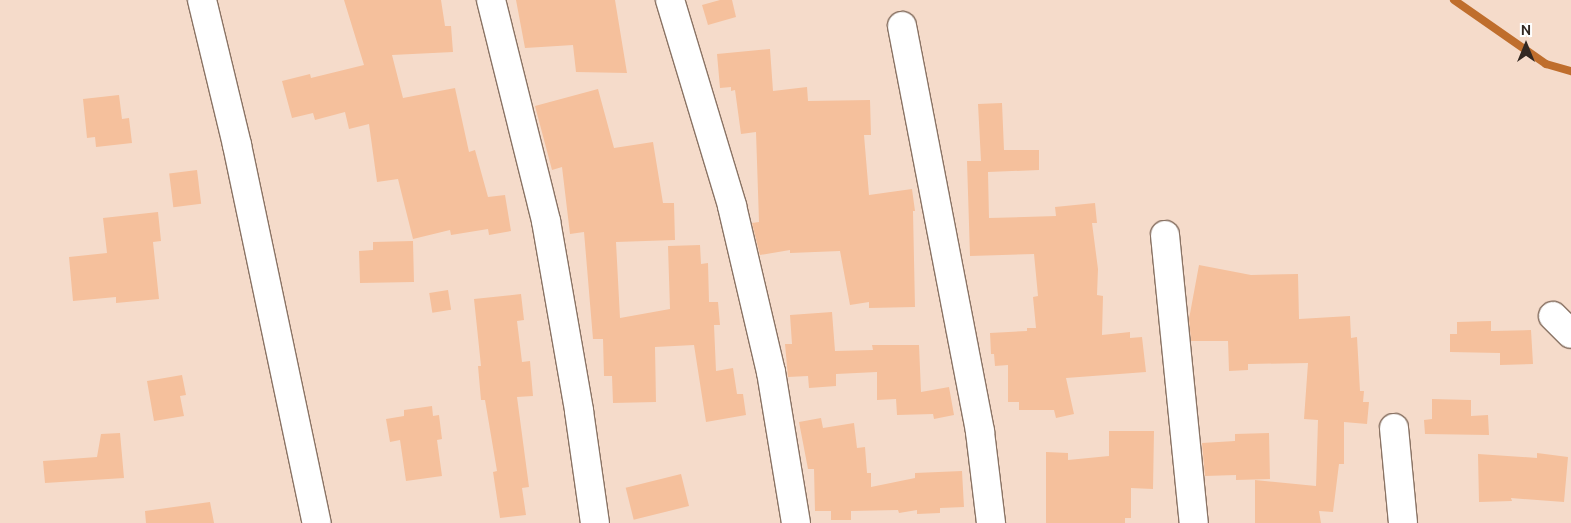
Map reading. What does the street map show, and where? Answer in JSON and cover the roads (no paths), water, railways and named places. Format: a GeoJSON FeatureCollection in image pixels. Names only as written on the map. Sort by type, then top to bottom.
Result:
{"type":"FeatureCollection","features":[{"type":"Feature","properties":{"kind":"street"},"geometry":{"type":"LineString","coordinates":[[202,0],[237,145],[317,523]]}},
{"type":"Feature","properties":{"kind":"street"},"geometry":{"type":"LineString","coordinates":[[491,0],[546,222],[579,411],[595,523]]}},
{"type":"Feature","properties":{"kind":"street"},"geometry":{"type":"LineString","coordinates":[[670,0],[732,206],[771,372],[796,523]]}},
{"type":"Feature","properties":{"kind":"street"},"geometry":{"type":"LineString","coordinates":[[902,26],[980,432],[991,523]]}},
{"type":"Feature","properties":{"kind":"street"},"geometry":{"type":"LineString","coordinates":[[1165,235],[1194,523]]}},
{"type":"Feature","properties":{"kind":"street"},"geometry":{"type":"LineString","coordinates":[[1394,428],[1404,523]]}},
{"type":"Feature","properties":{"kind":"waterway"},"geometry":{"type":"LineString","coordinates":[[1454,0],[1546,64],[1571,71]]}}]}
